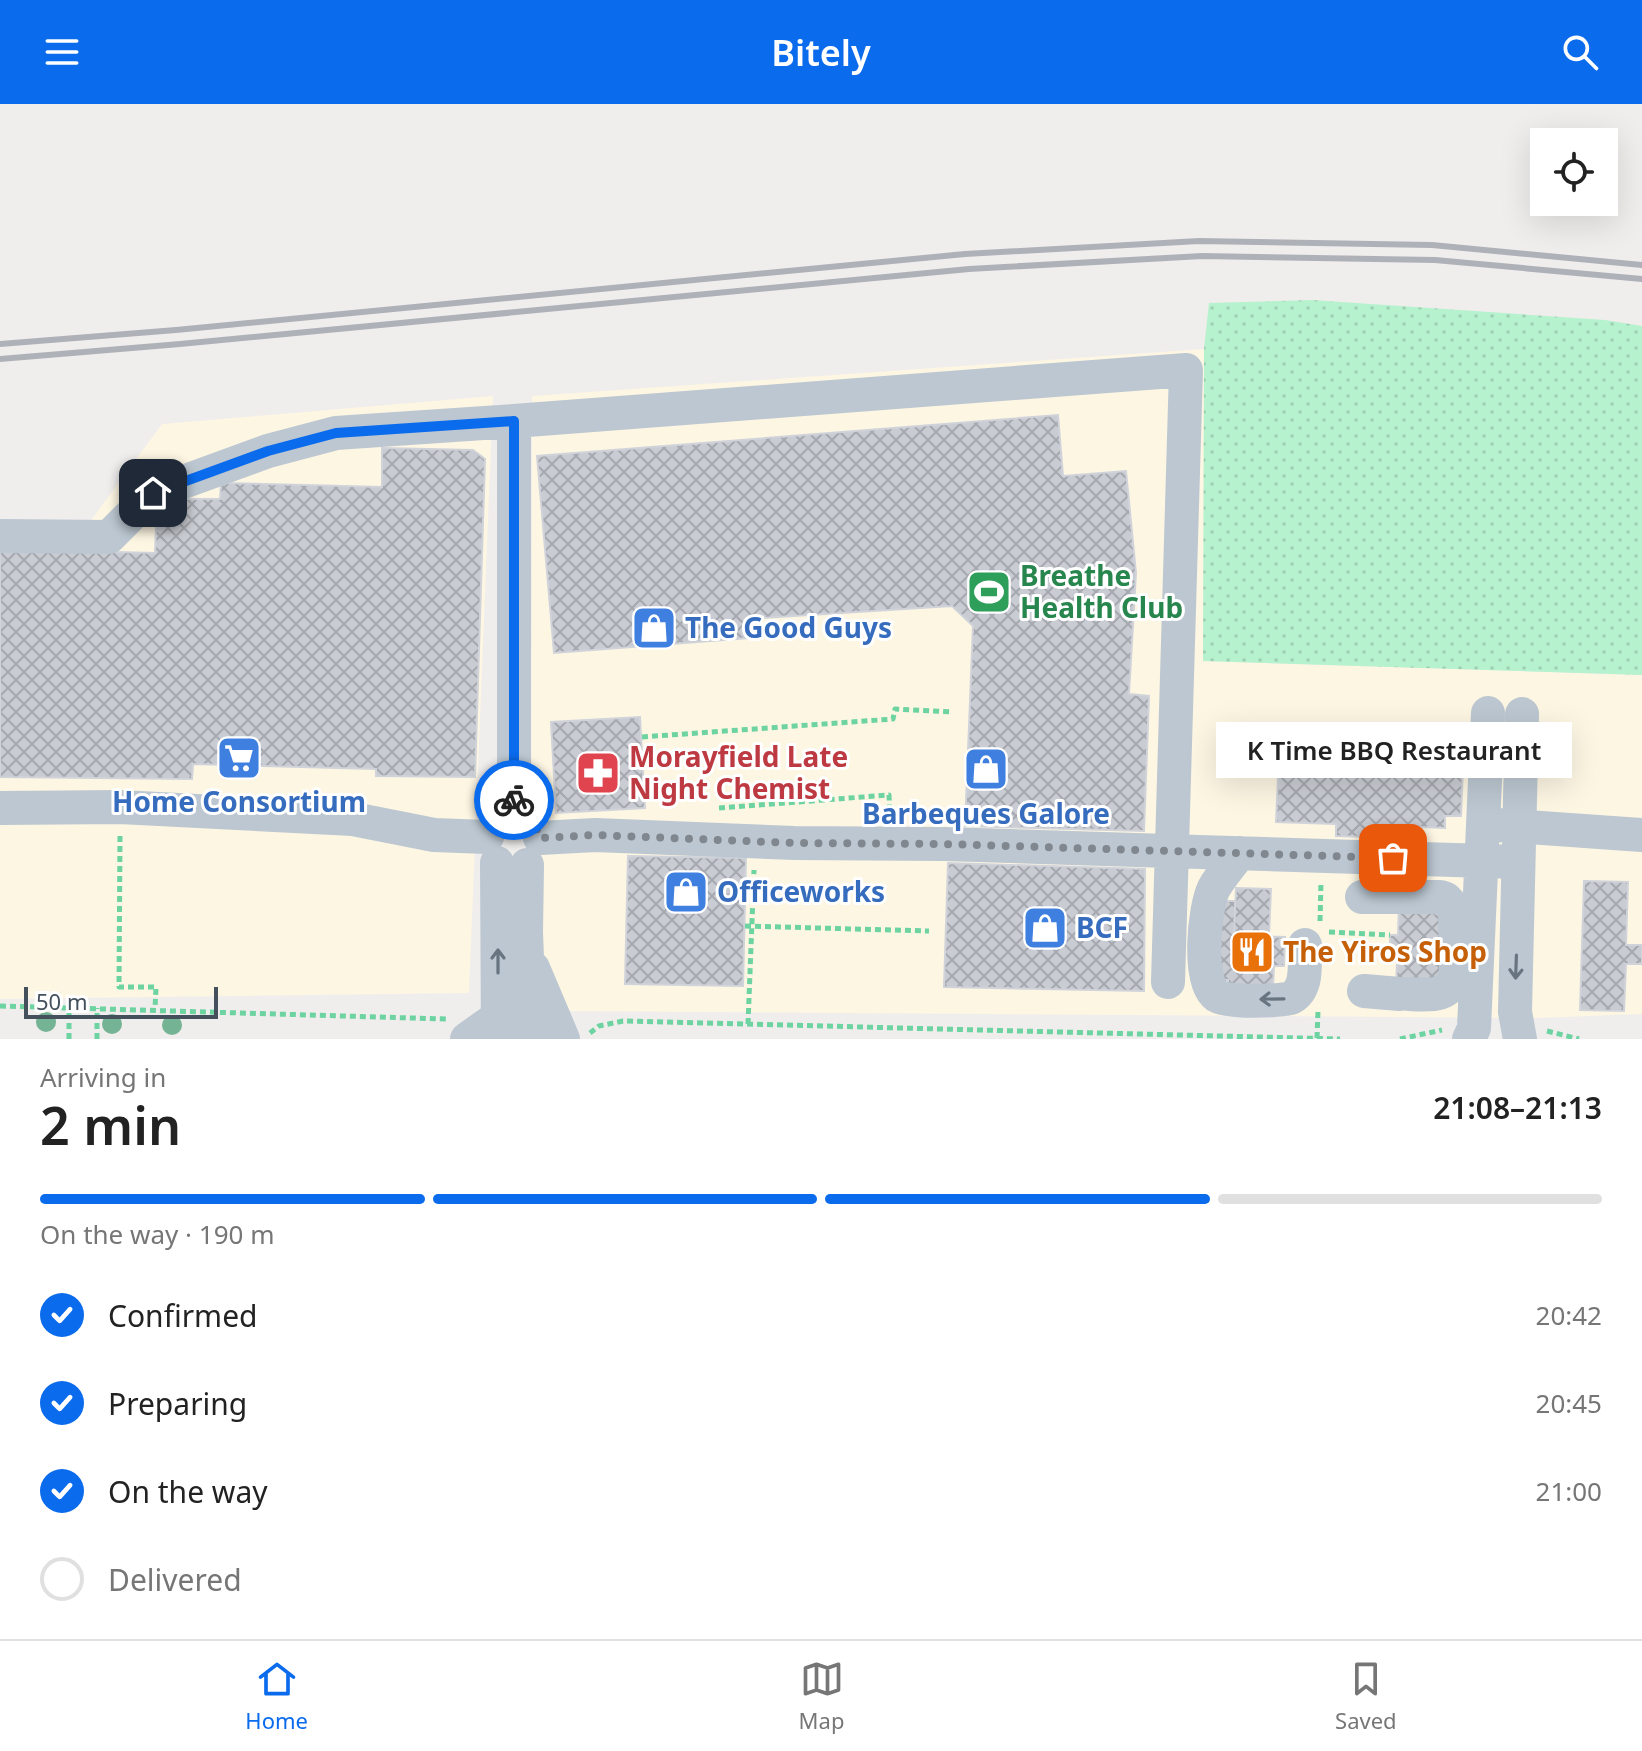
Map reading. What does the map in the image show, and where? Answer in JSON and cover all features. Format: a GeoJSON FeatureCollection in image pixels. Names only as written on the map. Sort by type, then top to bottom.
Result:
{"type":"FeatureCollection","features":[{"type":"Feature","properties":{"kind":"lane"},"geometry":{"type":"LineString","coordinates":[[0,536],[109,537],[153,493],[268,451],[336,433],[1186,370],[1168,982]]}},
{"type":"Feature","properties":{"kind":"lane"},"geometry":{"type":"LineString","coordinates":[[461,1030],[498,1028],[513,851],[539,831],[528,819],[514,815],[514,421]]}},
{"type":"Feature","properties":{"kind":"lane"},"geometry":{"type":"LineString","coordinates":[[1462,1033],[1474,1028],[1488,713]]}},
{"type":"Feature","properties":{"kind":"lane"},"geometry":{"type":"LineString","coordinates":[[1522,714],[1515,1012],[1526,1034]]}},
{"type":"Feature","properties":{"kind":"lane"},"geometry":{"type":"LineString","coordinates":[[0,808],[120,807],[353,819],[513,851],[595,835],[1518,862]]}},
{"type":"Feature","properties":{"kind":"lane"},"geometry":{"type":"LineString","coordinates":[[1483,824],[1642,835]]}},
{"type":"Feature","properties":{"kind":"lane"},"geometry":{"type":"LineString","coordinates":[[513,851],[525,882],[530,1039]]}},
{"type":"Feature","properties":{"kind":"lane"},"geometry":{"type":"LineString","coordinates":[[1240,853],[1214,888],[1207,909],[1204,973],[1215,995],[1227,999],[1291,998],[1303,984],[1312,938]]}},
{"type":"Feature","properties":{"kind":"lane"},"geometry":{"type":"LineString","coordinates":[[1362,897],[1440,897],[1455,909],[1456,974],[1450,988],[1439,994],[1364,991]]}},
{"type":"Feature","properties":{"kind":"lane"},"geometry":{"type":"LineString","coordinates":[[526,953],[563,1039]]}},
{"type":"Feature","properties":{"kind":"path"},"geometry":{"type":"LineString","coordinates":[[642,737],[893,719],[895,709],[953,712]]}},
{"type":"Feature","properties":{"kind":"path"},"geometry":{"type":"LineString","coordinates":[[715,808],[889,795],[890,820],[900,821]]}},
{"type":"Feature","properties":{"kind":"path"},"geometry":{"type":"LineString","coordinates":[[120,807],[119,987],[156,987],[155,1009]]}},
{"type":"Feature","properties":{"kind":"path"},"geometry":{"type":"LineString","coordinates":[[748,1024],[748,926],[755,855]]}},
{"type":"Feature","properties":{"kind":"path"},"geometry":{"type":"LineString","coordinates":[[748,926],[929,931]]}},
{"type":"Feature","properties":{"kind":"path"},"geometry":{"type":"LineString","coordinates":[[1312,938],[1390,935]]}},
{"type":"Feature","properties":{"kind":"path"},"geometry":{"type":"LineString","coordinates":[[0,1006],[440,1018],[461,1030]]}},
{"type":"Feature","properties":{"kind":"path"},"geometry":{"type":"LineString","coordinates":[[69,1007],[69,1039]]}},
{"type":"Feature","properties":{"kind":"path"},"geometry":{"type":"LineString","coordinates":[[97,1008],[97,1039]]}},
{"type":"Feature","properties":{"kind":"path"},"geometry":{"type":"LineString","coordinates":[[583,1039],[599,1026],[623,1021],[1340,1039]]}},
{"type":"Feature","properties":{"kind":"path"},"geometry":{"type":"LineString","coordinates":[[1400,1039],[1462,1033]]}},
{"type":"Feature","properties":{"kind":"path"},"geometry":{"type":"LineString","coordinates":[[1526,1034],[1564,1033],[1579,1039]]}},
{"type":"Feature","properties":{"kind":"shaded area"},"geometry":{"type":"Polygon","coordinates":[[[1204,349],[1204,661],[1642,675],[1642,1014],[1537,1018],[564,1011],[531,931],[532,396],[1204,349]]]}},
{"type":"Feature","properties":{"kind":"shaded area","name":"Home Consortium"},"geometry":{"type":"Polygon","coordinates":[[[493,396],[469,993],[0,999],[0,521],[89,523],[162,424],[493,396]]]}},
{"type":"Feature","properties":{"kind":"green space"},"geometry":{"type":"Polygon","coordinates":[[[1312,300],[1605,320],[1642,326],[1642,675],[1203,661],[1204,349],[1209,303],[1312,300]]]}},
{"type":"Feature","properties":{"kind":"building"},"geometry":{"type":"Polygon","coordinates":[[[1058,415],[1063,476],[1126,471],[1136,573],[1129,694],[1149,696],[1144,831],[965,826],[973,626],[952,606],[748,619],[749,638],[554,653],[537,456],[1058,415]]]}},
{"type":"Feature","properties":{"kind":"building"},"geometry":{"type":"Polygon","coordinates":[[[382,448],[473,450],[485,459],[475,777],[376,776],[376,769],[193,764],[192,779],[0,777],[0,549],[155,553],[157,499],[220,499],[221,483],[382,487],[382,448]]]}},
{"type":"Feature","properties":{"kind":"building","name":"Morayfield Late Night Chemist"},"geometry":{"type":"Polygon","coordinates":[[[640,717],[645,808],[556,813],[551,722],[640,717]]]}},
{"type":"Feature","properties":{"kind":"building"},"geometry":{"type":"Polygon","coordinates":[[[1279,753],[1446,758],[1446,766],[1463,767],[1461,816],[1445,816],[1445,828],[1366,825],[1366,837],[1336,836],[1336,824],[1276,822],[1279,753]]]}},
{"type":"Feature","properties":{"kind":"building","name":"Officeworks"},"geometry":{"type":"Polygon","coordinates":[[[628,856],[746,858],[743,986],[625,984],[628,856]]]}},
{"type":"Feature","properties":{"kind":"building","name":"BCF"},"geometry":{"type":"Polygon","coordinates":[[[948,863],[1145,869],[1144,991],[944,987],[948,863]]]}},
{"type":"Feature","properties":{"kind":"building"},"geometry":{"type":"Polygon","coordinates":[[[1584,881],[1628,882],[1626,945],[1642,945],[1642,964],[1626,964],[1624,1011],[1580,1010],[1584,881]]]}},
{"type":"Feature","properties":{"kind":"building"},"geometry":{"type":"Polygon","coordinates":[[[1236,888],[1271,889],[1269,936],[1234,935],[1236,888]]]}},
{"type":"Feature","properties":{"kind":"building","name":"The Yiros Shop"},"geometry":{"type":"Polygon","coordinates":[[[1222,901],[1235,901],[1234,935],[1285,937],[1284,966],[1274,966],[1273,987],[1228,985],[1228,980],[1219,980],[1222,901]]]}},
{"type":"Feature","properties":{"kind":"building"},"geometry":{"type":"Polygon","coordinates":[[[1399,906],[1453,917],[1445,977],[1396,987],[1397,962],[1390,962],[1390,935],[1398,935],[1399,906]]]}},
{"type":"Feature","properties":{"kind":"railway"},"geometry":{"type":"LineString","coordinates":[[0,344],[176,330],[965,254],[1199,241],[1432,245],[1642,265]]}},
{"type":"Feature","properties":{"kind":"railway"},"geometry":{"type":"LineString","coordinates":[[0,359],[969,269],[1202,256],[1435,260],[1642,279]]}},
{"type":"Feature","properties":{"kind":"way so far"},"geometry":{"type":"LineString","coordinates":[[514,800],[514,815],[534,824],[540,838],[595,835],[1393,858]]}},
{"type":"Feature","properties":{"kind":"place","name":"Breathe Health Club"},"geometry":{"type":"Point","coordinates":[989,592]}},
{"type":"Feature","properties":{"kind":"place","name":"The Good Guys"},"geometry":{"type":"Point","coordinates":[654,628]}},
{"type":"Feature","properties":{"kind":"place","name":"Home Consortium"},"geometry":{"type":"Point","coordinates":[239,758]}},
{"type":"Feature","properties":{"kind":"place","name":"Barbeques Galore"},"geometry":{"type":"Point","coordinates":[986,769]}},
{"type":"Feature","properties":{"kind":"place","name":"Morayfield Late Night Chemist"},"geometry":{"type":"Point","coordinates":[598,773]}},
{"type":"Feature","properties":{"kind":"place","name":"K Time BBQ Restaurant"},"geometry":{"type":"Point","coordinates":[1393,858]}},
{"type":"Feature","properties":{"kind":"place","name":"Officeworks"},"geometry":{"type":"Point","coordinates":[686,892]}},
{"type":"Feature","properties":{"kind":"place","name":"BCF"},"geometry":{"type":"Point","coordinates":[1045,928]}},
{"type":"Feature","properties":{"kind":"place","name":"The Yiros Shop"},"geometry":{"type":"Point","coordinates":[1252,952]}},
{"type":"Feature","properties":{"kind":"route"},"geometry":{"type":"LineString","coordinates":[[153,493],[268,451],[336,433],[514,421],[514,800]]}}]}
